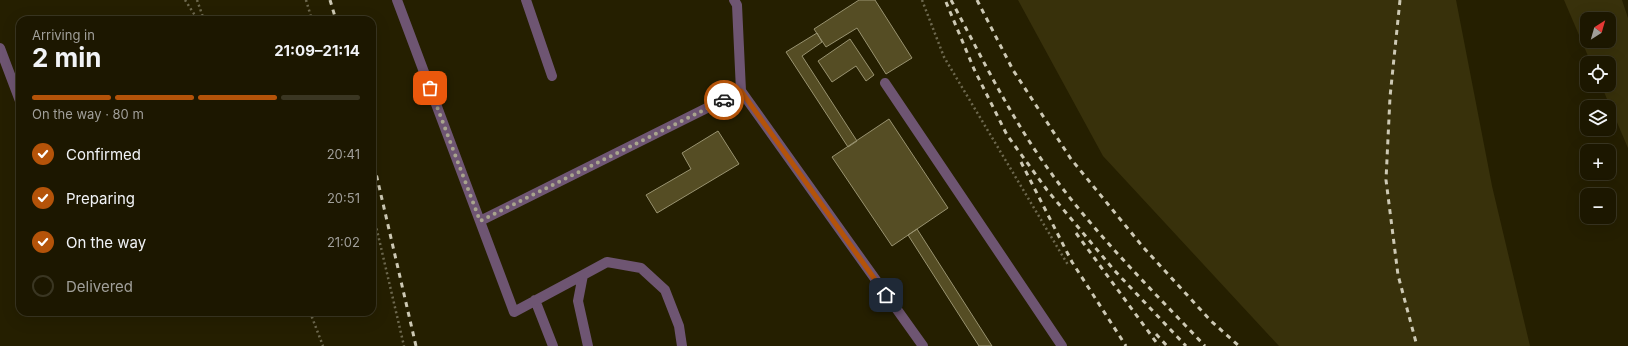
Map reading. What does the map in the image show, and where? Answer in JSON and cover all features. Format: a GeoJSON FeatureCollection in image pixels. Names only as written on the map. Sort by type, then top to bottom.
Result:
{"type":"FeatureCollection","features":[{"type":"Feature","properties":{"kind":"lane"},"geometry":{"type":"LineString","coordinates":[[397,0],[514,312],[607,262],[641,268],[665,290],[679,326],[682,346]]}},
{"type":"Feature","properties":{"kind":"lane"},"geometry":{"type":"LineString","coordinates":[[526,0],[552,76]]}},
{"type":"Feature","properties":{"kind":"lane"},"geometry":{"type":"LineString","coordinates":[[734,0],[737,5],[741,91],[923,346]]}},
{"type":"Feature","properties":{"kind":"lane"},"geometry":{"type":"LineString","coordinates":[[0,48],[16,90]]}},
{"type":"Feature","properties":{"kind":"lane"},"geometry":{"type":"LineString","coordinates":[[885,83],[1062,346]]}},
{"type":"Feature","properties":{"kind":"lane"},"geometry":{"type":"LineString","coordinates":[[480,221],[741,91]]}},
{"type":"Feature","properties":{"kind":"lane"},"geometry":{"type":"LineString","coordinates":[[583,275],[578,301],[588,346]]}},
{"type":"Feature","properties":{"kind":"lane"},"geometry":{"type":"LineString","coordinates":[[535,300],[554,346]]}},
{"type":"Feature","properties":{"kind":"path"},"geometry":{"type":"LineString","coordinates":[[185,0],[195,16]]}},
{"type":"Feature","properties":{"kind":"path"},"geometry":{"type":"LineString","coordinates":[[197,0],[203,16]]}},
{"type":"Feature","properties":{"kind":"path"},"geometry":{"type":"LineString","coordinates":[[306,0],[311,16]]}},
{"type":"Feature","properties":{"kind":"path"},"geometry":{"type":"LineString","coordinates":[[922,0],[944,57],[1068,266]]}},
{"type":"Feature","properties":{"kind":"path"},"geometry":{"type":"LineString","coordinates":[[376,226],[404,346]]}},
{"type":"Feature","properties":{"kind":"path"},"geometry":{"type":"LineString","coordinates":[[311,316],[322,346]]}},
{"type":"Feature","properties":{"kind":"shaded area"},"geometry":{"type":"Polygon","coordinates":[[[1018,0],[1456,0],[1492,186],[1530,346],[1279,346],[1103,156],[1018,0]]]}},
{"type":"Feature","properties":{"kind":"shaded area"},"geometry":{"type":"Polygon","coordinates":[[[1564,0],[1622,0],[1628,18],[1628,148],[1616,120],[1616,100],[1607,100],[1604,92],[1616,92],[1616,56],[1588,56],[1585,48],[1616,48],[1616,12],[1580,12],[1580,37],[1564,0]]]}},
{"type":"Feature","properties":{"kind":"building"},"geometry":{"type":"Polygon","coordinates":[[[859,0],[875,0],[912,58],[886,74],[857,28],[826,47],[814,29],[859,0]]]}},
{"type":"Feature","properties":{"kind":"building"},"geometry":{"type":"Polygon","coordinates":[[[817,33],[822,42],[802,56],[857,141],[848,147],[786,52],[817,33]]]}},
{"type":"Feature","properties":{"kind":"building"},"geometry":{"type":"Polygon","coordinates":[[[850,39],[874,75],[866,81],[856,66],[832,82],[818,61],[850,39]]]}},
{"type":"Feature","properties":{"kind":"building"},"geometry":{"type":"Polygon","coordinates":[[[889,119],[948,208],[892,246],[832,157],[889,119]]]}},
{"type":"Feature","properties":{"kind":"building"},"geometry":{"type":"Polygon","coordinates":[[[718,131],[739,164],[657,213],[646,195],[691,169],[682,153],[718,131]]]}},
{"type":"Feature","properties":{"kind":"building"},"geometry":{"type":"Polygon","coordinates":[[[917,229],[992,346],[979,346],[908,235],[917,229]]]}},
{"type":"Feature","properties":{"kind":"railway"},"geometry":{"type":"LineString","coordinates":[[330,0],[335,16]]}},
{"type":"Feature","properties":{"kind":"railway"},"geometry":{"type":"LineString","coordinates":[[951,0],[984,63],[1020,126],[1046,166],[1102,236],[1205,346]]}},
{"type":"Feature","properties":{"kind":"railway"},"geometry":{"type":"LineString","coordinates":[[977,0],[1013,70],[1071,159],[1143,247],[1211,321],[1239,346]]}},
{"type":"Feature","properties":{"kind":"railway"},"geometry":{"type":"LineString","coordinates":[[1400,0],[1390,97],[1386,180],[1398,275],[1417,346]]}},
{"type":"Feature","properties":{"kind":"railway"},"geometry":{"type":"LineString","coordinates":[[946,2],[974,69],[1007,135],[1047,190],[1114,270],[1186,346]]}},
{"type":"Feature","properties":{"kind":"railway"},"geometry":{"type":"LineString","coordinates":[[1021,162],[1072,262],[1126,346]]}},
{"type":"Feature","properties":{"kind":"railway"},"geometry":{"type":"LineString","coordinates":[[376,173],[416,346]]}},
{"type":"Feature","properties":{"kind":"railway"},"geometry":{"type":"LineString","coordinates":[[1076,233],[1159,346]]}},
{"type":"Feature","properties":{"kind":"railway"},"geometry":{"type":"LineString","coordinates":[[1156,334],[1167,346]]}},
{"type":"Feature","properties":{"kind":"way so far"},"geometry":{"type":"LineString","coordinates":[[430,88],[480,221],[724,100]]}},
{"type":"Feature","properties":{"kind":"route"},"geometry":{"type":"LineString","coordinates":[[724,100],[741,91],[886,295]]}}]}
